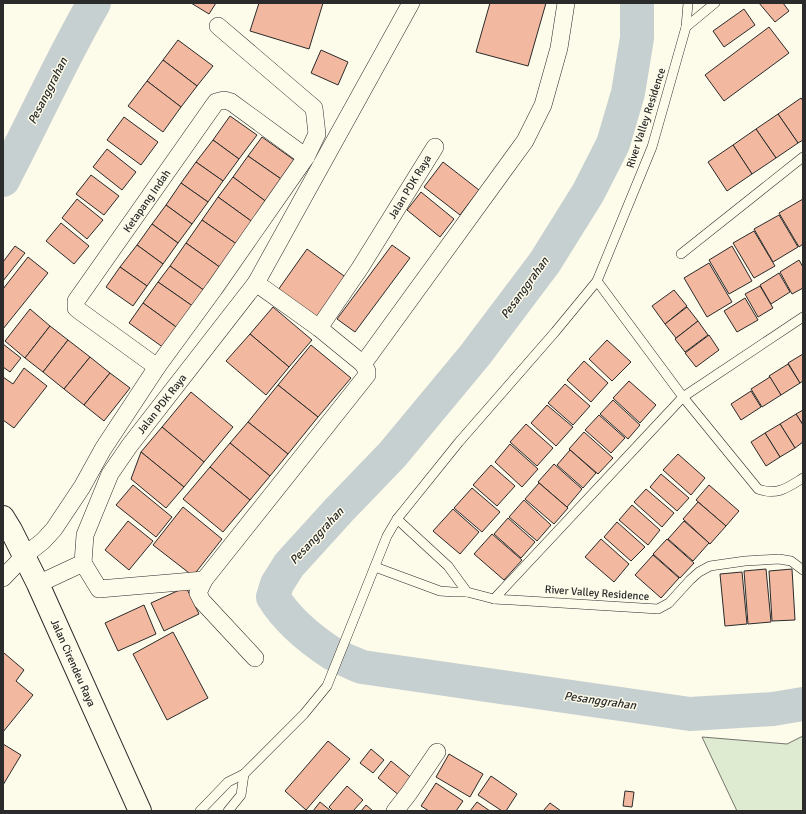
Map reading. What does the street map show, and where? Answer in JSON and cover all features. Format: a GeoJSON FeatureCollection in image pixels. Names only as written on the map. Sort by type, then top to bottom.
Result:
{"type":"FeatureCollection","features":[{"type":"Feature","properties":{"kind":"main road","name":"Jalan Cirendeu Raya"},"geometry":{"type":"LineString","coordinates":[[3,517],[38,584],[140,811]]}},
{"type":"Feature","properties":{"kind":"street","name":"Jalan PDK Raya"},"geometry":{"type":"LineString","coordinates":[[83,563],[84,535],[110,474],[130,445],[256,283],[411,3]]}},
{"type":"Feature","properties":{"kind":"street"},"geometry":{"type":"LineString","coordinates":[[363,364],[525,141],[543,105],[559,48],[566,3]]}},
{"type":"Feature","properties":{"kind":"street"},"geometry":{"type":"LineString","coordinates":[[3,578],[24,556],[43,541],[54,529],[82,487],[103,449],[157,367],[214,289],[306,157],[317,134],[314,108],[218,26]]}},
{"type":"Feature","properties":{"kind":"street","name":"Ketapang Indah"},"geometry":{"type":"LineString","coordinates":[[157,367],[76,308],[76,301],[216,102],[224,100],[231,102],[306,157]]}},
{"type":"Feature","properties":{"kind":"street","name":"Jalan PDK Raya"},"geometry":{"type":"LineString","coordinates":[[319,328],[360,268],[434,147]]}},
{"type":"Feature","properties":{"kind":"street"},"geometry":{"type":"LineString","coordinates":[[255,658],[202,601],[198,593],[204,580],[367,375],[367,371],[363,364],[319,328],[256,283]]}},
{"type":"Feature","properties":{"kind":"street"},"geometry":{"type":"LineString","coordinates":[[38,584],[83,563],[100,589],[204,580]]}},
{"type":"Feature","properties":{"kind":"street"},"geometry":{"type":"LineString","coordinates":[[395,811],[437,752]]}},
{"type":"Feature","properties":{"kind":"lane","name":"River Valley Residence"},"geometry":{"type":"LineString","coordinates":[[200,811],[228,782],[244,774],[304,714],[327,686],[387,536],[397,519],[459,442],[555,332],[597,281],[652,147],[686,27],[688,3]]}},
{"type":"Feature","properties":{"kind":"lane"},"geometry":{"type":"LineString","coordinates":[[686,27],[715,3]]}},
{"type":"Feature","properties":{"kind":"lane"},"geometry":{"type":"LineString","coordinates":[[681,254],[803,157]]}},
{"type":"Feature","properties":{"kind":"lane"},"geometry":{"type":"LineString","coordinates":[[597,281],[683,397],[758,490],[777,492],[803,478]]}},
{"type":"Feature","properties":{"kind":"lane"},"geometry":{"type":"LineString","coordinates":[[494,599],[683,397],[803,317]]}},
{"type":"Feature","properties":{"kind":"lane"},"geometry":{"type":"LineString","coordinates":[[397,519],[448,566],[467,592]]}},
{"type":"Feature","properties":{"kind":"lane","name":"River Valley Residence"},"geometry":{"type":"LineString","coordinates":[[375,567],[440,591],[467,592],[494,599],[658,609],[669,603],[690,580],[710,566],[745,561],[778,559],[791,561],[803,570]]}},
{"type":"Feature","properties":{"kind":"lane"},"geometry":{"type":"LineString","coordinates":[[228,811],[241,795],[244,774]]}},
{"type":"Feature","properties":{"kind":"green space"},"geometry":{"type":"Polygon","coordinates":[[[803,736],[803,811],[737,811],[702,737],[787,744],[803,736]]]}},
{"type":"Feature","properties":{"kind":"building"},"geometry":{"type":"Polygon","coordinates":[[[191,3],[216,3],[209,14],[191,3]]]}},
{"type":"Feature","properties":{"kind":"building"},"geometry":{"type":"Polygon","coordinates":[[[259,3],[323,3],[309,49],[250,31],[259,3]]]}},
{"type":"Feature","properties":{"kind":"building"},"geometry":{"type":"Polygon","coordinates":[[[490,3],[546,3],[528,66],[476,52],[490,3]]]}},
{"type":"Feature","properties":{"kind":"building"},"geometry":{"type":"Polygon","coordinates":[[[759,3],[783,3],[789,11],[775,22],[759,3]]]}},
{"type":"Feature","properties":{"kind":"building"},"geometry":{"type":"Polygon","coordinates":[[[744,9],[755,25],[724,47],[713,31],[744,9]]]}},
{"type":"Feature","properties":{"kind":"building"},"geometry":{"type":"Polygon","coordinates":[[[769,27],[789,53],[724,101],[705,75],[769,27]]]}},
{"type":"Feature","properties":{"kind":"building"},"geometry":{"type":"Polygon","coordinates":[[[178,40],[213,66],[197,86],[163,60],[178,40]]]}},
{"type":"Feature","properties":{"kind":"building"},"geometry":{"type":"Polygon","coordinates":[[[321,50],[348,62],[338,85],[311,73],[321,50]]]}},
{"type":"Feature","properties":{"kind":"building"},"geometry":{"type":"Polygon","coordinates":[[[163,60],[197,86],[181,107],[147,81],[163,60]]]}},
{"type":"Feature","properties":{"kind":"building"},"geometry":{"type":"Polygon","coordinates":[[[147,81],[181,107],[163,132],[128,106],[147,81]]]}},
{"type":"Feature","properties":{"kind":"building"},"geometry":{"type":"Polygon","coordinates":[[[801,98],[803,101],[803,140],[798,143],[778,114],[801,98]]]}},
{"type":"Feature","properties":{"kind":"building"},"geometry":{"type":"Polygon","coordinates":[[[778,114],[798,143],[776,158],[756,129],[778,114]]]}},
{"type":"Feature","properties":{"kind":"building"},"geometry":{"type":"Polygon","coordinates":[[[230,116],[257,135],[239,159],[213,140],[230,116]]]}},
{"type":"Feature","properties":{"kind":"building"},"geometry":{"type":"Polygon","coordinates":[[[124,117],[158,142],[141,165],[107,140],[124,117]]]}},
{"type":"Feature","properties":{"kind":"building"},"geometry":{"type":"Polygon","coordinates":[[[756,129],[776,158],[752,174],[733,145],[756,129]]]}},
{"type":"Feature","properties":{"kind":"building"},"geometry":{"type":"Polygon","coordinates":[[[262,137],[297,162],[284,181],[248,156],[262,137]]]}},
{"type":"Feature","properties":{"kind":"building"},"geometry":{"type":"Polygon","coordinates":[[[213,140],[239,159],[223,181],[196,162],[213,140]]]}},
{"type":"Feature","properties":{"kind":"building"},"geometry":{"type":"Polygon","coordinates":[[[733,145],[752,174],[727,191],[708,162],[733,145]]]}},
{"type":"Feature","properties":{"kind":"building"},"geometry":{"type":"Polygon","coordinates":[[[107,149],[136,172],[122,190],[93,167],[107,149]]]}},
{"type":"Feature","properties":{"kind":"building"},"geometry":{"type":"Polygon","coordinates":[[[248,156],[284,181],[268,203],[233,177],[248,156]]]}},
{"type":"Feature","properties":{"kind":"building"},"geometry":{"type":"Polygon","coordinates":[[[196,162],[223,181],[208,202],[181,183],[196,162]]]}},
{"type":"Feature","properties":{"kind":"building"},"geometry":{"type":"Polygon","coordinates":[[[443,162],[479,190],[460,215],[424,187],[443,162]]]}},
{"type":"Feature","properties":{"kind":"building"},"geometry":{"type":"Polygon","coordinates":[[[91,175],[119,196],[104,215],[76,194],[91,175]]]}},
{"type":"Feature","properties":{"kind":"building"},"geometry":{"type":"Polygon","coordinates":[[[233,177],[268,203],[254,223],[218,197],[233,177]]]}},
{"type":"Feature","properties":{"kind":"building"},"geometry":{"type":"Polygon","coordinates":[[[181,183],[208,202],[192,224],[166,205],[181,183]]]}},
{"type":"Feature","properties":{"kind":"building"},"geometry":{"type":"Polygon","coordinates":[[[421,192],[454,219],[440,237],[407,210],[421,192]]]}},
{"type":"Feature","properties":{"kind":"building"},"geometry":{"type":"Polygon","coordinates":[[[218,197],[254,223],[238,245],[202,220],[218,197]]]}},
{"type":"Feature","properties":{"kind":"building"},"geometry":{"type":"Polygon","coordinates":[[[77,199],[103,220],[87,239],[62,218],[77,199]]]}},
{"type":"Feature","properties":{"kind":"building"},"geometry":{"type":"Polygon","coordinates":[[[803,199],[803,244],[799,247],[779,213],[803,199]]]}},
{"type":"Feature","properties":{"kind":"building"},"geometry":{"type":"Polygon","coordinates":[[[166,205],[192,224],[178,243],[152,224],[166,205]]]}},
{"type":"Feature","properties":{"kind":"building"},"geometry":{"type":"Polygon","coordinates":[[[779,215],[798,247],[773,262],[754,229],[779,215]]]}},
{"type":"Feature","properties":{"kind":"building"},"geometry":{"type":"Polygon","coordinates":[[[202,220],[238,245],[221,268],[186,243],[202,220]]]}},
{"type":"Feature","properties":{"kind":"building"},"geometry":{"type":"Polygon","coordinates":[[[61,223],[89,246],[74,264],[46,241],[61,223]]]}},
{"type":"Feature","properties":{"kind":"building"},"geometry":{"type":"Polygon","coordinates":[[[152,224],[178,243],[163,264],[137,245],[152,224]]]}},
{"type":"Feature","properties":{"kind":"building"},"geometry":{"type":"Polygon","coordinates":[[[754,231],[775,266],[754,278],[733,243],[754,231]]]}},
{"type":"Feature","properties":{"kind":"building"},"geometry":{"type":"Polygon","coordinates":[[[186,243],[221,268],[205,291],[170,266],[186,243]]]}},
{"type":"Feature","properties":{"kind":"building"},"geometry":{"type":"Polygon","coordinates":[[[137,245],[163,264],[147,286],[120,267],[137,245]]]}},
{"type":"Feature","properties":{"kind":"building"},"geometry":{"type":"Polygon","coordinates":[[[392,245],[410,258],[355,332],[337,319],[392,245]]]}},
{"type":"Feature","properties":{"kind":"building"},"geometry":{"type":"Polygon","coordinates":[[[15,246],[25,253],[3,281],[3,262],[15,246]]]}},
{"type":"Feature","properties":{"kind":"building"},"geometry":{"type":"Polygon","coordinates":[[[732,246],[752,281],[729,294],[709,260],[732,246]]]}},
{"type":"Feature","properties":{"kind":"building"},"geometry":{"type":"Polygon","coordinates":[[[307,249],[351,281],[321,321],[278,290],[307,249]]]}},
{"type":"Feature","properties":{"kind":"building"},"geometry":{"type":"Polygon","coordinates":[[[28,257],[48,273],[3,329],[3,289],[28,257]]]}},
{"type":"Feature","properties":{"kind":"building"},"geometry":{"type":"Polygon","coordinates":[[[799,260],[803,267],[803,288],[792,294],[780,272],[799,260]]]}},
{"type":"Feature","properties":{"kind":"building"},"geometry":{"type":"Polygon","coordinates":[[[709,263],[732,302],[707,317],[684,278],[709,263]]]}},
{"type":"Feature","properties":{"kind":"building"},"geometry":{"type":"Polygon","coordinates":[[[170,266],[205,291],[194,307],[158,282],[170,266]]]}},
{"type":"Feature","properties":{"kind":"building"},"geometry":{"type":"Polygon","coordinates":[[[120,267],[147,286],[133,306],[106,287],[120,267]]]}},
{"type":"Feature","properties":{"kind":"building"},"geometry":{"type":"Polygon","coordinates":[[[779,273],[790,292],[771,304],[760,285],[779,273]]]}},
{"type":"Feature","properties":{"kind":"building"},"geometry":{"type":"Polygon","coordinates":[[[158,282],[194,307],[179,329],[143,303],[158,282]]]}},
{"type":"Feature","properties":{"kind":"building"},"geometry":{"type":"Polygon","coordinates":[[[760,286],[773,308],[758,317],[745,294],[760,286]]]}},
{"type":"Feature","properties":{"kind":"building"},"geometry":{"type":"Polygon","coordinates":[[[674,290],[687,306],[665,324],[652,306],[674,290]]]}},
{"type":"Feature","properties":{"kind":"building"},"geometry":{"type":"Polygon","coordinates":[[[745,298],[758,320],[737,332],[724,311],[745,298]]]}},
{"type":"Feature","properties":{"kind":"building"},"geometry":{"type":"Polygon","coordinates":[[[143,303],[179,329],[164,348],[129,323],[143,303]]]}},
{"type":"Feature","properties":{"kind":"building"},"geometry":{"type":"Polygon","coordinates":[[[273,307],[312,340],[289,367],[250,334],[273,307]]]}},
{"type":"Feature","properties":{"kind":"building"},"geometry":{"type":"Polygon","coordinates":[[[687,307],[698,321],[676,338],[665,324],[687,307]]]}},
{"type":"Feature","properties":{"kind":"building"},"geometry":{"type":"Polygon","coordinates":[[[30,309],[50,326],[25,358],[5,341],[30,309]]]}},
{"type":"Feature","properties":{"kind":"building"},"geometry":{"type":"Polygon","coordinates":[[[698,321],[708,335],[685,352],[675,339],[698,321]]]}},
{"type":"Feature","properties":{"kind":"building"},"geometry":{"type":"Polygon","coordinates":[[[50,326],[68,340],[43,372],[25,358],[50,326]]]}},
{"type":"Feature","properties":{"kind":"building"},"geometry":{"type":"Polygon","coordinates":[[[250,334],[289,367],[266,395],[226,361],[250,334]]]}},
{"type":"Feature","properties":{"kind":"building"},"geometry":{"type":"Polygon","coordinates":[[[709,335],[719,350],[696,367],[685,353],[709,335]]]}},
{"type":"Feature","properties":{"kind":"building"},"geometry":{"type":"Polygon","coordinates":[[[68,340],[90,357],[64,389],[43,372],[68,340]]]}},
{"type":"Feature","properties":{"kind":"building"},"geometry":{"type":"Polygon","coordinates":[[[607,340],[631,362],[612,381],[589,359],[607,340]]]}},
{"type":"Feature","properties":{"kind":"building"},"geometry":{"type":"Polygon","coordinates":[[[3,344],[21,358],[10,372],[3,367],[3,344]]]}},
{"type":"Feature","properties":{"kind":"building"},"geometry":{"type":"Polygon","coordinates":[[[311,345],[351,378],[318,417],[278,385],[311,345]]]}},
{"type":"Feature","properties":{"kind":"building"},"geometry":{"type":"Polygon","coordinates":[[[803,354],[803,381],[800,383],[788,363],[803,354]]]}},
{"type":"Feature","properties":{"kind":"building"},"geometry":{"type":"Polygon","coordinates":[[[90,357],[110,373],[84,405],[64,389],[90,357]]]}},
{"type":"Feature","properties":{"kind":"building"},"geometry":{"type":"Polygon","coordinates":[[[584,361],[608,383],[591,402],[567,380],[584,361]]]}},
{"type":"Feature","properties":{"kind":"building"},"geometry":{"type":"Polygon","coordinates":[[[788,364],[800,383],[781,395],[769,376],[788,364]]]}},
{"type":"Feature","properties":{"kind":"building"},"geometry":{"type":"Polygon","coordinates":[[[24,368],[47,386],[14,428],[3,420],[3,377],[13,384],[24,368]]]}},
{"type":"Feature","properties":{"kind":"building"},"geometry":{"type":"Polygon","coordinates":[[[110,373],[130,388],[104,421],[84,405],[110,373]]]}},
{"type":"Feature","properties":{"kind":"building"},"geometry":{"type":"Polygon","coordinates":[[[770,377],[781,395],[762,407],[751,389],[770,377]]]}},
{"type":"Feature","properties":{"kind":"building"},"geometry":{"type":"Polygon","coordinates":[[[629,381],[656,405],[640,423],[613,398],[629,381]]]}},
{"type":"Feature","properties":{"kind":"building"},"geometry":{"type":"Polygon","coordinates":[[[565,384],[590,406],[573,425],[548,403],[565,384]]]}},
{"type":"Feature","properties":{"kind":"building"},"geometry":{"type":"Polygon","coordinates":[[[278,385],[318,417],[288,454],[248,422],[278,385]]]}},
{"type":"Feature","properties":{"kind":"building"},"geometry":{"type":"Polygon","coordinates":[[[751,391],[761,407],[741,420],[731,404],[751,391]]]}},
{"type":"Feature","properties":{"kind":"building"},"geometry":{"type":"Polygon","coordinates":[[[191,392],[233,427],[204,462],[162,427],[191,392]]]}},
{"type":"Feature","properties":{"kind":"building"},"geometry":{"type":"Polygon","coordinates":[[[613,400],[640,425],[628,439],[600,414],[613,400]]]}},
{"type":"Feature","properties":{"kind":"building"},"geometry":{"type":"Polygon","coordinates":[[[547,405],[573,427],[556,446],[531,423],[547,405]]]}},
{"type":"Feature","properties":{"kind":"building"},"geometry":{"type":"Polygon","coordinates":[[[803,410],[803,425],[796,414],[803,410]]]}},
{"type":"Feature","properties":{"kind":"building"},"geometry":{"type":"Polygon","coordinates":[[[796,414],[803,425],[803,442],[795,448],[780,424],[796,414]]]}},
{"type":"Feature","properties":{"kind":"building"},"geometry":{"type":"Polygon","coordinates":[[[599,415],[625,438],[611,453],[585,430],[599,415]]]}},
{"type":"Feature","properties":{"kind":"building"},"geometry":{"type":"Polygon","coordinates":[[[248,422],[288,454],[270,476],[230,443],[248,422]]]}},
{"type":"Feature","properties":{"kind":"building"},"geometry":{"type":"Polygon","coordinates":[[[526,424],[553,448],[537,466],[510,442],[526,424]]]}},
{"type":"Feature","properties":{"kind":"building"},"geometry":{"type":"Polygon","coordinates":[[[780,424],[795,448],[780,457],[765,433],[780,424]]]}},
{"type":"Feature","properties":{"kind":"building"},"geometry":{"type":"Polygon","coordinates":[[[162,427],[204,462],[184,487],[141,452],[162,427]]]}},
{"type":"Feature","properties":{"kind":"building"},"geometry":{"type":"Polygon","coordinates":[[[584,432],[613,458],[598,474],[569,449],[584,432]]]}},
{"type":"Feature","properties":{"kind":"building"},"geometry":{"type":"Polygon","coordinates":[[[765,433],[780,457],[766,466],[751,442],[765,433]]]}},
{"type":"Feature","properties":{"kind":"building"},"geometry":{"type":"Polygon","coordinates":[[[230,443],[270,476],[250,500],[210,467],[230,443]]]}},
{"type":"Feature","properties":{"kind":"building"},"geometry":{"type":"Polygon","coordinates":[[[510,444],[538,469],[522,487],[495,462],[510,444]]]}},
{"type":"Feature","properties":{"kind":"building"},"geometry":{"type":"Polygon","coordinates":[[[570,450],[596,473],[583,488],[557,465],[570,450]]]}},
{"type":"Feature","properties":{"kind":"building"},"geometry":{"type":"Polygon","coordinates":[[[141,452],[184,487],[166,508],[131,479],[141,452]]]}},
{"type":"Feature","properties":{"kind":"building"},"geometry":{"type":"Polygon","coordinates":[[[678,454],[705,478],[691,495],[663,470],[678,454]]]}},
{"type":"Feature","properties":{"kind":"building"},"geometry":{"type":"Polygon","coordinates":[[[554,464],[582,489],[567,507],[538,482],[554,464]]]}},
{"type":"Feature","properties":{"kind":"building"},"geometry":{"type":"Polygon","coordinates":[[[491,465],[515,486],[497,506],[473,485],[491,465]]]}},
{"type":"Feature","properties":{"kind":"building"},"geometry":{"type":"Polygon","coordinates":[[[210,467],[250,500],[223,532],[183,499],[210,467]]]}},
{"type":"Feature","properties":{"kind":"building"},"geometry":{"type":"Polygon","coordinates":[[[661,474],[689,498],[677,511],[650,487],[661,474]]]}},
{"type":"Feature","properties":{"kind":"building"},"geometry":{"type":"Polygon","coordinates":[[[539,483],[568,508],[554,524],[525,499],[539,483]]]}},
{"type":"Feature","properties":{"kind":"building"},"geometry":{"type":"Polygon","coordinates":[[[133,485],[172,517],[156,537],[116,505],[133,485]]]}},
{"type":"Feature","properties":{"kind":"building"},"geometry":{"type":"Polygon","coordinates":[[[709,485],[739,511],[726,526],[696,500],[709,485]]]}},
{"type":"Feature","properties":{"kind":"building"},"geometry":{"type":"Polygon","coordinates":[[[472,488],[500,512],[482,532],[454,508],[472,488]]]}},
{"type":"Feature","properties":{"kind":"building"},"geometry":{"type":"Polygon","coordinates":[[[646,489],[674,513],[662,527],[634,502],[646,489]]]}},
{"type":"Feature","properties":{"kind":"building"},"geometry":{"type":"Polygon","coordinates":[[[524,500],[551,525],[537,541],[509,517],[524,500]]]}},
{"type":"Feature","properties":{"kind":"building"},"geometry":{"type":"Polygon","coordinates":[[[698,502],[726,526],[710,544],[683,519],[698,502]]]}},
{"type":"Feature","properties":{"kind":"building"},"geometry":{"type":"Polygon","coordinates":[[[632,505],[660,530],[648,545],[619,520],[632,505]]]}},
{"type":"Feature","properties":{"kind":"building"},"geometry":{"type":"Polygon","coordinates":[[[183,507],[222,539],[193,576],[153,545],[183,507]]]}},
{"type":"Feature","properties":{"kind":"building"},"geometry":{"type":"Polygon","coordinates":[[[453,509],[479,532],[460,554],[433,531],[453,509]]]}},
{"type":"Feature","properties":{"kind":"building"},"geometry":{"type":"Polygon","coordinates":[[[508,518],[535,542],[521,558],[494,534],[508,518]]]}},
{"type":"Feature","properties":{"kind":"building"},"geometry":{"type":"Polygon","coordinates":[[[128,521],[153,541],[129,570],[105,550],[128,521]]]}},
{"type":"Feature","properties":{"kind":"building"},"geometry":{"type":"Polygon","coordinates":[[[684,521],[709,543],[693,561],[668,539],[684,521]]]}},
{"type":"Feature","properties":{"kind":"building"},"geometry":{"type":"Polygon","coordinates":[[[617,522],[645,547],[631,561],[604,537],[617,522]]]}},
{"type":"Feature","properties":{"kind":"building"},"geometry":{"type":"Polygon","coordinates":[[[492,534],[522,560],[504,580],[474,554],[492,534]]]}},
{"type":"Feature","properties":{"kind":"building"},"geometry":{"type":"Polygon","coordinates":[[[601,539],[629,564],[614,582],[585,557],[601,539]]]}},
{"type":"Feature","properties":{"kind":"building"},"geometry":{"type":"Polygon","coordinates":[[[667,539],[694,563],[680,578],[653,554],[667,539]]]}},
{"type":"Feature","properties":{"kind":"building"},"geometry":{"type":"Polygon","coordinates":[[[653,555],[679,578],[661,598],[635,575],[653,555]]]}},
{"type":"Feature","properties":{"kind":"building"},"geometry":{"type":"Polygon","coordinates":[[[766,569],[771,622],[748,624],[744,571],[766,569]]]}},
{"type":"Feature","properties":{"kind":"building"},"geometry":{"type":"Polygon","coordinates":[[[792,569],[795,620],[772,621],[769,571],[792,569]]]}},
{"type":"Feature","properties":{"kind":"building"},"geometry":{"type":"Polygon","coordinates":[[[742,572],[747,624],[725,626],[720,574],[742,572]]]}},
{"type":"Feature","properties":{"kind":"building"},"geometry":{"type":"Polygon","coordinates":[[[186,587],[199,614],[164,631],[151,603],[186,587]]]}},
{"type":"Feature","properties":{"kind":"building"},"geometry":{"type":"Polygon","coordinates":[[[144,605],[156,634],[118,651],[105,623],[144,605]]]}},
{"type":"Feature","properties":{"kind":"building"},"geometry":{"type":"Polygon","coordinates":[[[173,632],[208,698],[167,720],[133,654],[173,632]]]}},
{"type":"Feature","properties":{"kind":"building"},"geometry":{"type":"Polygon","coordinates":[[[4,653],[24,670],[16,681],[33,695],[3,732],[3,655],[4,653]]]}},
{"type":"Feature","properties":{"kind":"building"},"geometry":{"type":"Polygon","coordinates":[[[328,741],[350,759],[306,810],[285,791],[328,741]]]}},
{"type":"Feature","properties":{"kind":"building"},"geometry":{"type":"Polygon","coordinates":[[[3,744],[21,755],[3,785],[3,744]]]}},
{"type":"Feature","properties":{"kind":"building"},"geometry":{"type":"Polygon","coordinates":[[[371,749],[384,760],[373,773],[360,763],[371,749]]]}},
{"type":"Feature","properties":{"kind":"building"},"geometry":{"type":"Polygon","coordinates":[[[449,754],[483,774],[470,797],[436,777],[449,754]]]}},
{"type":"Feature","properties":{"kind":"building"},"geometry":{"type":"Polygon","coordinates":[[[391,761],[414,780],[400,796],[378,778],[391,761]]]}},
{"type":"Feature","properties":{"kind":"building"},"geometry":{"type":"Polygon","coordinates":[[[491,776],[517,794],[506,811],[502,811],[478,795],[491,776]]]}},
{"type":"Feature","properties":{"kind":"building"},"geometry":{"type":"Polygon","coordinates":[[[436,783],[463,801],[456,811],[429,811],[421,806],[436,783]]]}},
{"type":"Feature","properties":{"kind":"building"},"geometry":{"type":"Polygon","coordinates":[[[347,786],[363,800],[353,811],[333,811],[329,807],[347,786]]]}},
{"type":"Feature","properties":{"kind":"building"},"geometry":{"type":"Polygon","coordinates":[[[625,791],[634,792],[632,807],[623,806],[625,791]]]}},
{"type":"Feature","properties":{"kind":"building"},"geometry":{"type":"Polygon","coordinates":[[[320,802],[331,811],[313,811],[320,802]]]}},
{"type":"Feature","properties":{"kind":"building"},"geometry":{"type":"Polygon","coordinates":[[[477,802],[490,811],[470,811],[477,802]]]}},
{"type":"Feature","properties":{"kind":"building"},"geometry":{"type":"Polygon","coordinates":[[[550,803],[561,811],[543,811],[550,803]]]}},
{"type":"Feature","properties":{"kind":"building"},"geometry":{"type":"Polygon","coordinates":[[[366,805],[373,811],[361,811],[366,805]]]}},
{"type":"Feature","properties":{"kind":"waterway","name":"Pesanggrahan"},"geometry":{"type":"LineString","coordinates":[[3,180],[70,46],[94,3]]}},
{"type":"Feature","properties":{"kind":"waterway","name":"Pesanggrahan"},"geometry":{"type":"LineString","coordinates":[[637,3],[637,38],[628,93],[613,144],[588,193],[545,262],[475,355],[392,455],[289,565],[277,584],[273,597],[285,614],[316,642],[333,654],[362,667],[690,714],[773,709],[803,704]]}}]}
